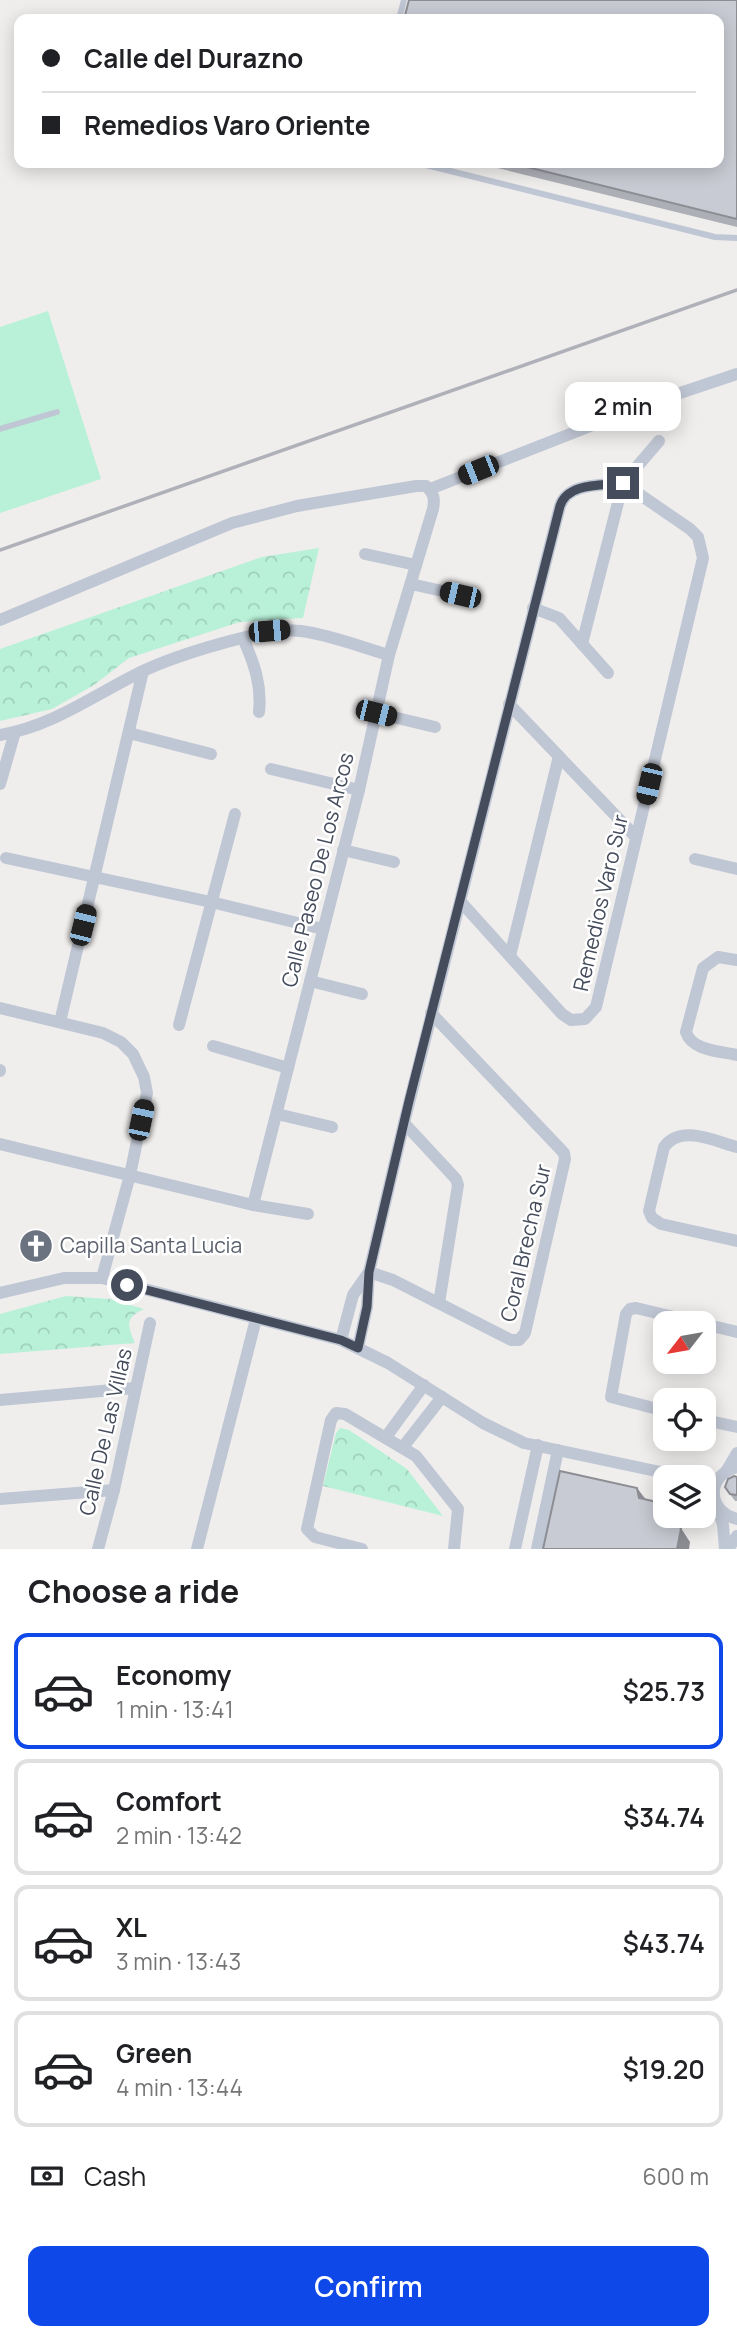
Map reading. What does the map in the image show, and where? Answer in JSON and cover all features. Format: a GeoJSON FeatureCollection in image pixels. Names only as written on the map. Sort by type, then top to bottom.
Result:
{"type":"FeatureCollection","features":[{"type":"Feature","properties":{"kind":"street"},"geometry":{"type":"LineString","coordinates":[[0,620],[232,523],[297,506],[416,486],[430,489],[645,405],[737,374]]}},
{"type":"Feature","properties":{"kind":"street"},"geometry":{"type":"LineString","coordinates":[[582,644],[623,483],[659,440]]}},
{"type":"Feature","properties":{"kind":"street"},"geometry":{"type":"LineString","coordinates":[[358,1348],[367,1307],[369,1272],[404,1123],[563,498],[578,488],[623,483]]}},
{"type":"Feature","properties":{"kind":"street","name":"Remedios Varo Sur"},"geometry":{"type":"LineString","coordinates":[[510,956],[562,1014],[571,1020],[585,1019],[596,1007],[703,558],[698,537],[681,522],[623,483]]}},
{"type":"Feature","properties":{"kind":"street","name":"Calle Paseo De Los Arcos"},"geometry":{"type":"LineString","coordinates":[[253,1205],[359,790],[389,655],[433,509],[435,500],[430,489]]}},
{"type":"Feature","properties":{"kind":"street"},"geometry":{"type":"LineString","coordinates":[[365,554],[416,565]]}},
{"type":"Feature","properties":{"kind":"street"},"geometry":{"type":"LineString","coordinates":[[411,584],[460,595]]}},
{"type":"Feature","properties":{"kind":"street"},"geometry":{"type":"LineString","coordinates":[[533,608],[559,618],[608,673]]}},
{"type":"Feature","properties":{"kind":"street"},"geometry":{"type":"LineString","coordinates":[[0,734],[51,721],[143,671],[269,631],[302,631],[389,655]]}},
{"type":"Feature","properties":{"kind":"street"},"geometry":{"type":"LineString","coordinates":[[243,638],[256,666],[259,684],[258,712]]}},
{"type":"Feature","properties":{"kind":"street"},"geometry":{"type":"LineString","coordinates":[[60,1022],[143,671]]}},
{"type":"Feature","properties":{"kind":"street"},"geometry":{"type":"LineString","coordinates":[[509,704],[636,837]]}},
{"type":"Feature","properties":{"kind":"street"},"geometry":{"type":"LineString","coordinates":[[376,713],[435,727]]}},
{"type":"Feature","properties":{"kind":"street"},"geometry":{"type":"LineString","coordinates":[[0,784],[15,732]]}},
{"type":"Feature","properties":{"kind":"street"},"geometry":{"type":"LineString","coordinates":[[129,733],[211,754]]}},
{"type":"Feature","properties":{"kind":"street"},"geometry":{"type":"LineString","coordinates":[[510,956],[559,756]]}},
{"type":"Feature","properties":{"kind":"street"},"geometry":{"type":"LineString","coordinates":[[271,769],[359,790]]}},
{"type":"Feature","properties":{"kind":"street"},"geometry":{"type":"LineString","coordinates":[[179,1025],[235,814]]}},
{"type":"Feature","properties":{"kind":"street"},"geometry":{"type":"LineString","coordinates":[[343,850],[394,862]]}},
{"type":"Feature","properties":{"kind":"street"},"geometry":{"type":"LineString","coordinates":[[6,858],[323,929]]}},
{"type":"Feature","properties":{"kind":"street"},"geometry":{"type":"LineString","coordinates":[[695,859],[737,869]]}},
{"type":"Feature","properties":{"kind":"street"},"geometry":{"type":"LineString","coordinates":[[461,902],[510,956]]}},
{"type":"Feature","properties":{"kind":"street"},"geometry":{"type":"LineString","coordinates":[[731,959],[714,959],[703,968],[686,1032],[691,1043],[737,1055]]}},
{"type":"Feature","properties":{"kind":"street"},"geometry":{"type":"LineString","coordinates":[[310,981],[362,994]]}},
{"type":"Feature","properties":{"kind":"street"},"geometry":{"type":"LineString","coordinates":[[0,1008],[103,1033],[121,1042],[133,1054],[144,1077],[147,1093],[130,1175],[102,1278]]}},
{"type":"Feature","properties":{"kind":"street","name":"Coral Brecha Sur"},"geometry":{"type":"LineString","coordinates":[[431,1013],[564,1153],[565,1159],[525,1333],[519,1340],[511,1340],[439,1303]]}},
{"type":"Feature","properties":{"kind":"street"},"geometry":{"type":"LineString","coordinates":[[213,1046],[288,1068]]}},
{"type":"Feature","properties":{"kind":"street"},"geometry":{"type":"LineString","coordinates":[[277,1114],[332,1126]]}},
{"type":"Feature","properties":{"kind":"street"},"geometry":{"type":"LineString","coordinates":[[369,1272],[393,1280],[439,1303],[458,1185],[456,1179],[404,1123]]}},
{"type":"Feature","properties":{"kind":"street"},"geometry":{"type":"LineString","coordinates":[[737,1147],[687,1135],[674,1138],[664,1147],[649,1211],[652,1218],[661,1224],[737,1241]]}},
{"type":"Feature","properties":{"kind":"street"},"geometry":{"type":"LineString","coordinates":[[0,1144],[253,1205],[307,1214]]}},
{"type":"Feature","properties":{"kind":"street"},"geometry":{"type":"LineString","coordinates":[[341,1340],[353,1295],[369,1272]]}},
{"type":"Feature","properties":{"kind":"street"},"geometry":{"type":"LineString","coordinates":[[0,1293],[64,1278],[102,1278],[341,1340],[388,1363],[483,1423],[524,1443],[653,1470]]}},
{"type":"Feature","properties":{"kind":"street"},"geometry":{"type":"LineString","coordinates":[[653,1314],[630,1309],[626,1314],[611,1397],[653,1408]]}},
{"type":"Feature","properties":{"kind":"street"},"geometry":{"type":"LineString","coordinates":[[197,1549],[256,1319]]}},
{"type":"Feature","properties":{"kind":"street","name":"Calle De Las Villas"},"geometry":{"type":"LineString","coordinates":[[98,1549],[114,1490],[150,1323]]}},
{"type":"Feature","properties":{"kind":"street"},"geometry":{"type":"LineString","coordinates":[[716,1327],[737,1332]]}},
{"type":"Feature","properties":{"kind":"street"},"geometry":{"type":"LineString","coordinates":[[386,1437],[424,1385]]}},
{"type":"Feature","properties":{"kind":"street"},"geometry":{"type":"LineString","coordinates":[[0,1400],[135,1388]]}},
{"type":"Feature","properties":{"kind":"street"},"geometry":{"type":"LineString","coordinates":[[403,1447],[442,1397]]}},
{"type":"Feature","properties":{"kind":"street"},"geometry":{"type":"LineString","coordinates":[[362,1549],[314,1537],[307,1530],[331,1420],[336,1413],[341,1412],[416,1456],[458,1509],[454,1549]]}},
{"type":"Feature","properties":{"kind":"street"},"geometry":{"type":"LineString","coordinates":[[716,1423],[737,1427]]}},
{"type":"Feature","properties":{"kind":"street"},"geometry":{"type":"LineString","coordinates":[[515,1549],[538,1445]]}},
{"type":"Feature","properties":{"kind":"street"},"geometry":{"type":"LineString","coordinates":[[537,1549],[558,1450]]}},
{"type":"Feature","properties":{"kind":"street"},"geometry":{"type":"LineString","coordinates":[[716,1479],[732,1469],[737,1453]]}},
{"type":"Feature","properties":{"kind":"street"},"geometry":{"type":"LineString","coordinates":[[0,1499],[114,1490]]}},
{"type":"Feature","properties":{"kind":"street"},"geometry":{"type":"LineString","coordinates":[[716,1502],[727,1549]]}},
{"type":"Feature","properties":{"kind":"street"},"geometry":{"type":"LineString","coordinates":[[717,1506],[724,1514],[737,1519]]}},
{"type":"Feature","properties":{"kind":"street"},"geometry":{"type":"LineString","coordinates":[[727,1549],[737,1536]]}},
{"type":"Feature","properties":{"kind":"lane"},"geometry":{"type":"LineString","coordinates":[[438,168],[715,237],[737,238]]}},
{"type":"Feature","properties":{"kind":"lane"},"geometry":{"type":"LineString","coordinates":[[0,429],[57,412]]}},
{"type":"Feature","properties":{"kind":"green space"},"geometry":{"type":"Polygon","coordinates":[[[48,311],[101,479],[0,513],[0,327],[48,311]]]}},
{"type":"Feature","properties":{"kind":"green space"},"geometry":{"type":"Polygon","coordinates":[[[319,548],[303,618],[240,622],[129,658],[94,685],[52,709],[0,721],[0,649],[262,557],[319,548]]]}},
{"type":"Feature","properties":{"kind":"green space"},"geometry":{"type":"Polygon","coordinates":[[[66,1296],[110,1299],[144,1309],[133,1316],[129,1323],[135,1343],[0,1354],[0,1314],[66,1296]]]}},
{"type":"Feature","properties":{"kind":"green space"},"geometry":{"type":"Polygon","coordinates":[[[340,1428],[349,1430],[407,1469],[443,1516],[323,1486],[336,1433],[340,1428]]]}},
{"type":"Feature","properties":{"kind":"building"},"geometry":{"type":"Polygon","coordinates":[[[409,0],[737,0],[737,219],[531,168],[724,168],[724,14],[405,14],[409,0]]]}},
{"type":"Feature","properties":{"kind":"building"},"geometry":{"type":"Polygon","coordinates":[[[560,1471],[637,1488],[639,1498],[653,1501],[653,1528],[681,1529],[677,1549],[543,1549],[560,1471]]]}},
{"type":"Feature","properties":{"kind":"building"},"geometry":{"type":"Polygon","coordinates":[[[737,1477],[736,1495],[730,1494],[725,1487],[728,1479],[737,1477]]]}},
{"type":"Feature","properties":{"kind":"railway"},"geometry":{"type":"LineString","coordinates":[[0,550],[737,290]]}},
{"type":"Feature","properties":{"kind":"place","name":"Capilla Santa Lucia"},"geometry":{"type":"Point","coordinates":[36,1246]}},
{"type":"Feature","properties":{"kind":"route"},"geometry":{"type":"LineString","coordinates":[[127,1285],[341,1340],[358,1348],[367,1307],[369,1272],[409,1101],[560,506],[563,498],[578,488],[623,483]]}}]}
